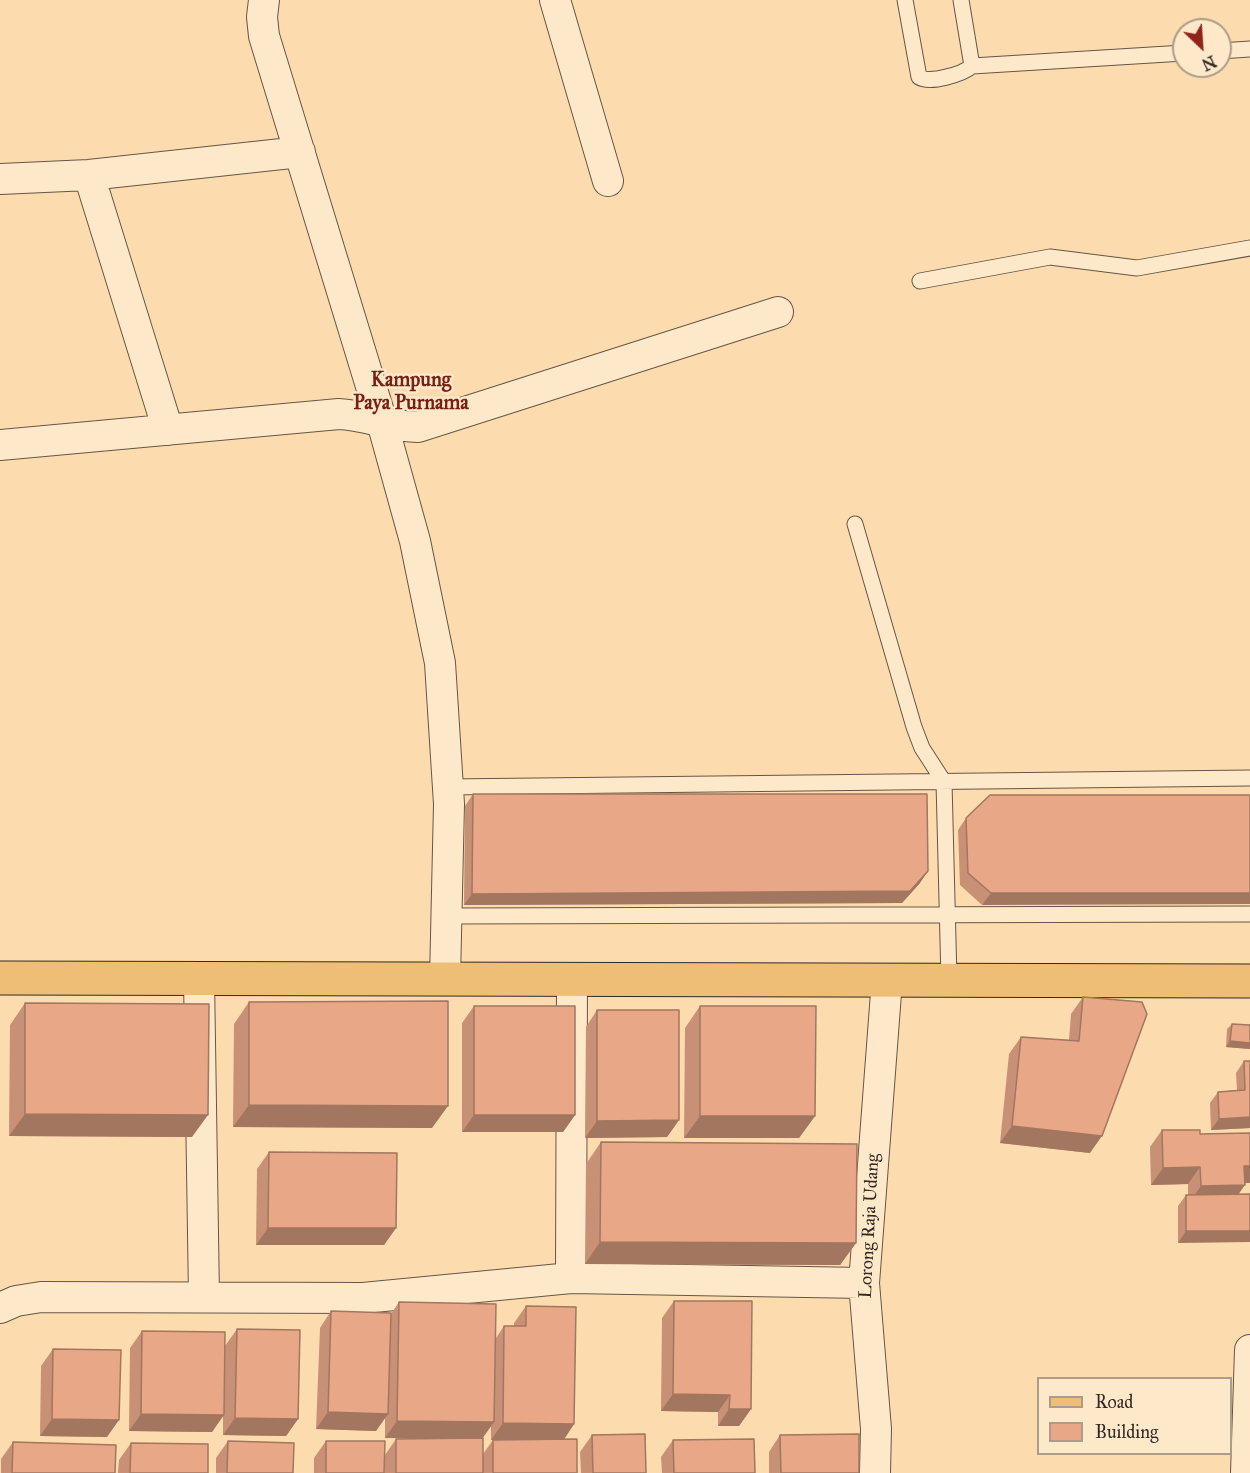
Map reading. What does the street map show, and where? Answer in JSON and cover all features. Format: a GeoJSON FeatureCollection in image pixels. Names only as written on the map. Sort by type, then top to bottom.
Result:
{"type":"FeatureCollection","features":[{"type":"Feature","properties":{"kind":"main road"},"geometry":{"type":"LineString","coordinates":[[0,978],[1250,981]]}},
{"type":"Feature","properties":{"kind":"street"},"geometry":{"type":"LineString","coordinates":[[264,0],[262,17],[264,36],[382,422],[415,541],[440,663],[447,787],[445,979]]}},
{"type":"Feature","properties":{"kind":"street"},"geometry":{"type":"LineString","coordinates":[[555,0],[608,182]]}},
{"type":"Feature","properties":{"kind":"street"},"geometry":{"type":"LineString","coordinates":[[0,179],[90,175],[300,152]]}},
{"type":"Feature","properties":{"kind":"street"},"geometry":{"type":"LineString","coordinates":[[90,175],[168,430]]}},
{"type":"Feature","properties":{"kind":"street"},"geometry":{"type":"LineString","coordinates":[[0,445],[339,414],[358,415],[403,427],[417,427],[778,312]]}},
{"type":"Feature","properties":{"kind":"street"},"geometry":{"type":"LineString","coordinates":[[199,978],[204,1297]]}},
{"type":"Feature","properties":{"kind":"street"},"geometry":{"type":"LineString","coordinates":[[571,1278],[572,979]]}},
{"type":"Feature","properties":{"kind":"street","name":"Lorong Raja Udang"},"geometry":{"type":"LineString","coordinates":[[874,1473],[876,1429],[864,1283],[887,980]]}},
{"type":"Feature","properties":{"kind":"street"},"geometry":{"type":"LineString","coordinates":[[0,1308],[16,1301],[41,1296],[363,1298],[571,1278],[864,1283]]}},
{"type":"Feature","properties":{"kind":"street"},"geometry":{"type":"LineString","coordinates":[[1246,1473],[1250,1350]]}},
{"type":"Feature","properties":{"kind":"lane"},"geometry":{"type":"LineString","coordinates":[[905,0],[921,78],[926,80],[962,73],[972,66],[1172,54]]}},
{"type":"Feature","properties":{"kind":"lane"},"geometry":{"type":"LineString","coordinates":[[961,0],[972,66]]}},
{"type":"Feature","properties":{"kind":"lane"},"geometry":{"type":"LineString","coordinates":[[1232,50],[1250,49]]}},
{"type":"Feature","properties":{"kind":"lane"},"geometry":{"type":"LineString","coordinates":[[920,281],[1050,257],[1137,267],[1250,248]]}},
{"type":"Feature","properties":{"kind":"lane"},"geometry":{"type":"LineString","coordinates":[[855,525],[914,728],[922,748],[944,782],[949,980]]}},
{"type":"Feature","properties":{"kind":"lane"},"geometry":{"type":"LineString","coordinates":[[447,787],[1250,778]]}},
{"type":"Feature","properties":{"kind":"lane"},"geometry":{"type":"LineString","coordinates":[[446,916],[1250,914]]}},
{"type":"Feature","properties":{"kind":"building"},"geometry":{"type":"Polygon","coordinates":[[[473,794],[927,794],[928,871],[910,891],[472,894],[473,794]]]}},
{"type":"Feature","properties":{"kind":"building"},"geometry":{"type":"Polygon","coordinates":[[[990,795],[1250,795],[1250,893],[991,893],[968,873],[966,818],[990,795]]]}},
{"type":"Feature","properties":{"kind":"building"},"geometry":{"type":"Polygon","coordinates":[[[1083,997],[1142,1002],[1147,1014],[1102,1136],[1012,1126],[1021,1037],[1079,1041],[1083,997]]]}},
{"type":"Feature","properties":{"kind":"building"},"geometry":{"type":"Polygon","coordinates":[[[448,1001],[448,1106],[249,1105],[249,1002],[448,1001]]]}},
{"type":"Feature","properties":{"kind":"building"},"geometry":{"type":"Polygon","coordinates":[[[25,1003],[209,1004],[208,1115],[25,1114],[25,1003]]]}},
{"type":"Feature","properties":{"kind":"building"},"geometry":{"type":"Polygon","coordinates":[[[474,1006],[575,1006],[575,1115],[474,1115],[474,1006]]]}},
{"type":"Feature","properties":{"kind":"building"},"geometry":{"type":"Polygon","coordinates":[[[700,1006],[816,1006],[815,1116],[700,1116],[700,1006]]]}},
{"type":"Feature","properties":{"kind":"building"},"geometry":{"type":"Polygon","coordinates":[[[597,1010],[679,1010],[679,1120],[597,1121],[597,1010]]]}},
{"type":"Feature","properties":{"kind":"building"},"geometry":{"type":"Polygon","coordinates":[[[1232,1024],[1250,1025],[1250,1043],[1230,1041],[1232,1024]]]}},
{"type":"Feature","properties":{"kind":"building"},"geometry":{"type":"Polygon","coordinates":[[[1244,1061],[1250,1061],[1250,1117],[1219,1119],[1218,1092],[1245,1090],[1244,1061]]]}},
{"type":"Feature","properties":{"kind":"building"},"geometry":{"type":"Polygon","coordinates":[[[1162,1130],[1200,1130],[1200,1134],[1250,1133],[1250,1166],[1244,1166],[1245,1185],[1201,1186],[1200,1167],[1163,1168],[1162,1130]]]}},
{"type":"Feature","properties":{"kind":"building"},"geometry":{"type":"Polygon","coordinates":[[[601,1142],[857,1144],[856,1243],[600,1242],[601,1142]]]}},
{"type":"Feature","properties":{"kind":"building"},"geometry":{"type":"Polygon","coordinates":[[[269,1152],[397,1153],[396,1228],[268,1228],[269,1152]]]}},
{"type":"Feature","properties":{"kind":"building"},"geometry":{"type":"Polygon","coordinates":[[[1250,1194],[1250,1231],[1186,1231],[1186,1195],[1250,1194]]]}},
{"type":"Feature","properties":{"kind":"building"},"geometry":{"type":"Polygon","coordinates":[[[674,1301],[752,1301],[751,1409],[729,1409],[730,1395],[673,1394],[674,1301]]]}},
{"type":"Feature","properties":{"kind":"building"},"geometry":{"type":"Polygon","coordinates":[[[399,1302],[496,1304],[494,1422],[397,1421],[399,1302]]]}},
{"type":"Feature","properties":{"kind":"building"},"geometry":{"type":"Polygon","coordinates":[[[526,1306],[576,1307],[574,1424],[503,1423],[504,1326],[526,1326],[526,1306]]]}},
{"type":"Feature","properties":{"kind":"building"},"geometry":{"type":"Polygon","coordinates":[[[331,1311],[391,1313],[388,1414],[328,1412],[331,1311]]]}},
{"type":"Feature","properties":{"kind":"building"},"geometry":{"type":"Polygon","coordinates":[[[237,1329],[300,1330],[298,1419],[235,1418],[237,1329]]]}},
{"type":"Feature","properties":{"kind":"building"},"geometry":{"type":"Polygon","coordinates":[[[142,1331],[225,1332],[224,1415],[141,1414],[142,1331]]]}},
{"type":"Feature","properties":{"kind":"building"},"geometry":{"type":"Polygon","coordinates":[[[53,1349],[121,1350],[119,1420],[52,1419],[53,1349]]]}},
{"type":"Feature","properties":{"kind":"building"},"geometry":{"type":"Polygon","coordinates":[[[645,1434],[646,1473],[593,1473],[592,1435],[645,1434]]]}},
{"type":"Feature","properties":{"kind":"building"},"geometry":{"type":"Polygon","coordinates":[[[859,1434],[859,1473],[781,1473],[780,1435],[859,1434]]]}},
{"type":"Feature","properties":{"kind":"building"},"geometry":{"type":"Polygon","coordinates":[[[483,1438],[483,1473],[396,1473],[396,1439],[483,1438]]]}},
{"type":"Feature","properties":{"kind":"building"},"geometry":{"type":"Polygon","coordinates":[[[577,1439],[577,1473],[493,1473],[493,1440],[577,1439]]]}},
{"type":"Feature","properties":{"kind":"building"},"geometry":{"type":"Polygon","coordinates":[[[754,1439],[755,1473],[674,1473],[673,1440],[754,1439]]]}},
{"type":"Feature","properties":{"kind":"building"},"geometry":{"type":"Polygon","coordinates":[[[228,1441],[294,1443],[293,1473],[227,1473],[228,1441]]]}},
{"type":"Feature","properties":{"kind":"building"},"geometry":{"type":"Polygon","coordinates":[[[326,1441],[385,1441],[384,1473],[326,1473],[326,1441]]]}},
{"type":"Feature","properties":{"kind":"building"},"geometry":{"type":"Polygon","coordinates":[[[13,1442],[116,1445],[115,1473],[12,1473],[13,1442]]]}},
{"type":"Feature","properties":{"kind":"building"},"geometry":{"type":"Polygon","coordinates":[[[131,1443],[208,1444],[208,1473],[130,1473],[131,1443]]]}},
{"type":"Feature","properties":{"kind":"district","name":"Kampung Paya Purnama"},"geometry":{"type":"Point","coordinates":[411,392]}}]}
